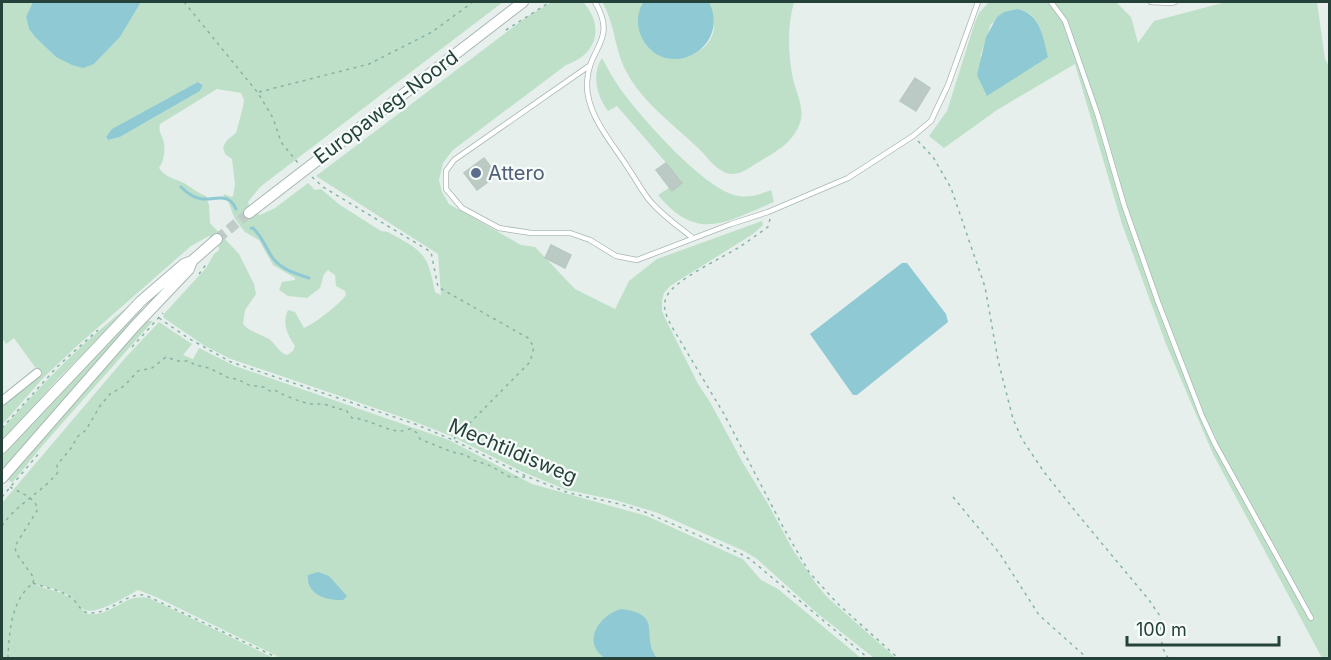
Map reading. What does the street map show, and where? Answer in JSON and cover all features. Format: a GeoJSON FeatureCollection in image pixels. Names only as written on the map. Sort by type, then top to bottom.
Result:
{"type":"FeatureCollection","features":[{"type":"Feature","properties":{"kind":"street","name":"Europaweg-Noord"},"geometry":{"type":"LineString","coordinates":[[249,213],[523,2]]}},
{"type":"Feature","properties":{"kind":"street"},"geometry":{"type":"LineString","coordinates":[[2,448],[141,301],[217,239]]}},
{"type":"Feature","properties":{"kind":"street"},"geometry":{"type":"LineString","coordinates":[[2,478],[134,327],[189,269],[192,261]]}},
{"type":"Feature","properties":{"kind":"street"},"geometry":{"type":"LineString","coordinates":[[2,401],[37,373]]}},
{"type":"Feature","properties":{"kind":"lane"},"geometry":{"type":"LineString","coordinates":[[594,2],[602,18],[604,30],[601,45],[589,66],[454,160],[447,171],[446,189],[462,208],[500,228],[531,233],[570,233],[590,240],[616,256],[637,260],[768,212],[848,178],[913,136],[931,121],[948,84],[978,2]]}},
{"type":"Feature","properties":{"kind":"lane"},"geometry":{"type":"LineString","coordinates":[[1052,2],[1065,21],[1098,116],[1135,238],[1202,416],[1215,444],[1311,618]]}},
{"type":"Feature","properties":{"kind":"lane"},"geometry":{"type":"LineString","coordinates":[[1151,2],[1175,2]]}},
{"type":"Feature","properties":{"kind":"lane"},"geometry":{"type":"LineString","coordinates":[[589,66],[588,100],[603,131],[651,202],[693,238]]}},
{"type":"Feature","properties":{"kind":"path"},"geometry":{"type":"LineString","coordinates":[[184,2],[258,93],[273,118],[281,142],[304,169],[323,187],[431,252],[438,287],[528,338],[534,347],[530,362],[453,440]]}},
{"type":"Feature","properties":{"kind":"path"},"geometry":{"type":"LineString","coordinates":[[258,93],[369,64],[432,32],[473,2]]}},
{"type":"Feature","properties":{"kind":"path"},"geometry":{"type":"LineString","coordinates":[[913,136],[933,157],[951,188],[985,287],[998,360],[1013,419],[1022,439],[1072,508],[1160,616],[1162,647],[1168,658]]}},
{"type":"Feature","properties":{"kind":"path"},"geometry":{"type":"LineString","coordinates":[[768,212],[770,220],[768,227],[670,290],[665,301],[666,313],[724,414],[809,572],[837,603],[898,658]]}},
{"type":"Feature","properties":{"kind":"path","name":"Mechtildisweg"},"geometry":{"type":"LineString","coordinates":[[159,318],[188,338],[231,362],[415,424],[528,477],[569,493],[645,512],[739,553],[750,559],[868,658]]}},
{"type":"Feature","properties":{"kind":"path"},"geometry":{"type":"LineString","coordinates":[[2,428],[58,366],[101,328]]}},
{"type":"Feature","properties":{"kind":"path"},"geometry":{"type":"LineString","coordinates":[[2,525],[10,513],[47,485],[58,472],[57,465],[77,437],[86,430],[110,394],[124,386],[138,371],[152,368],[166,357],[178,361],[189,360],[195,365],[209,368],[229,378],[264,387],[270,391],[275,390],[279,394],[302,402],[325,404],[336,410],[346,410],[352,418],[370,420],[378,425],[399,431],[411,429],[420,439],[466,455],[510,477],[528,477]]}},
{"type":"Feature","properties":{"kind":"path"},"geometry":{"type":"LineString","coordinates":[[2,497],[10,487],[36,503],[38,509],[15,546],[16,553],[34,578],[33,584]]}},
{"type":"Feature","properties":{"kind":"path"},"geometry":{"type":"LineString","coordinates":[[953,496],[1000,554],[1039,615],[1087,658]]}},
{"type":"Feature","properties":{"kind":"path"},"geometry":{"type":"LineString","coordinates":[[8,658],[11,620],[26,588],[33,584],[67,596],[87,612],[99,612],[139,595],[153,598],[278,658]]}},
{"type":"Feature","properties":{"kind":"green space"},"geometry":{"type":"Polygon","coordinates":[[[2,2],[33,2],[26,18],[29,29],[35,37],[56,57],[94,64],[120,37],[141,2],[503,2],[260,187],[248,202],[251,211],[260,215],[275,208],[308,183],[315,190],[321,189],[340,205],[381,231],[388,232],[409,244],[422,254],[429,268],[435,292],[441,295],[438,254],[316,176],[528,16],[552,2],[583,2],[594,21],[594,39],[591,47],[577,60],[566,65],[453,150],[443,163],[439,180],[442,192],[449,204],[521,245],[535,247],[575,289],[615,309],[629,281],[657,259],[762,221],[763,225],[753,234],[670,286],[664,293],[662,311],[698,384],[793,550],[828,598],[896,658],[874,658],[817,613],[757,559],[744,551],[658,513],[615,500],[567,490],[523,472],[451,436],[231,359],[205,346],[164,318],[163,315],[206,268],[219,250],[218,242],[209,236],[191,246],[78,345],[44,377],[2,425],[2,405],[40,374],[14,338],[6,344],[2,338],[2,2]],[[200,82],[106,137],[108,140],[120,137],[200,91],[203,85],[200,82]],[[217,89],[160,124],[164,150],[159,168],[167,176],[206,196],[210,223],[239,254],[254,284],[256,294],[245,310],[243,324],[269,339],[287,355],[293,351],[295,346],[286,329],[285,320],[288,310],[295,312],[304,328],[338,303],[346,295],[345,291],[336,286],[335,275],[328,270],[324,274],[320,288],[307,298],[288,296],[279,290],[282,282],[295,280],[295,278],[273,265],[259,240],[245,232],[235,219],[228,201],[223,198],[224,194],[233,196],[235,184],[232,159],[225,154],[223,147],[227,140],[236,133],[244,100],[241,93],[217,89]]]}},
{"type":"Feature","properties":{"kind":"green space"},"geometry":{"type":"Polygon","coordinates":[[[602,2],[643,2],[641,5],[665,58],[673,59],[697,52],[709,41],[714,25],[709,2],[794,2],[789,30],[789,50],[793,79],[800,101],[801,118],[793,136],[776,151],[742,172],[729,174],[720,170],[658,112],[632,82],[622,62],[610,18],[602,2]]]}},
{"type":"Feature","properties":{"kind":"green space"},"geometry":{"type":"Polygon","coordinates":[[[989,2],[1116,2],[1131,17],[1138,43],[1154,21],[1226,2],[1317,2],[1325,59],[1330,68],[1329,658],[1322,658],[1213,454],[1166,344],[1122,224],[1075,64],[997,110],[944,148],[929,136],[947,111],[979,13],[989,2]],[[1018,9],[991,24],[980,57],[1041,31],[1032,16],[1018,9]]]}},
{"type":"Feature","properties":{"kind":"green space"},"geometry":{"type":"Polygon","coordinates":[[[602,58],[630,102],[692,168],[709,182],[739,196],[751,196],[771,190],[774,202],[741,216],[713,224],[700,224],[672,210],[658,195],[681,180],[617,106],[608,111],[604,105],[598,92],[596,78],[602,58]]]}},
{"type":"Feature","properties":{"kind":"green space"},"geometry":{"type":"Polygon","coordinates":[[[134,302],[58,379],[2,442],[2,429],[33,395],[81,347],[134,302]]]}},
{"type":"Feature","properties":{"kind":"green space"},"geometry":{"type":"Polygon","coordinates":[[[140,308],[142,311],[2,473],[2,452],[140,308]]]}},
{"type":"Feature","properties":{"kind":"green space"},"geometry":{"type":"Polygon","coordinates":[[[145,321],[153,321],[12,483],[7,478],[145,321]]]}},
{"type":"Feature","properties":{"kind":"green space"},"geometry":{"type":"Polygon","coordinates":[[[159,322],[192,344],[183,355],[193,359],[199,348],[235,366],[449,440],[532,484],[647,516],[743,559],[761,580],[778,589],[861,658],[281,658],[138,590],[97,610],[85,610],[79,606],[86,612],[96,614],[134,598],[149,598],[274,658],[2,658],[2,503],[126,357],[159,322]],[[35,584],[70,597],[75,601],[71,597],[63,592],[35,584]]]}},
{"type":"Feature","properties":{"kind":"water"},"geometry":{"type":"Polygon","coordinates":[[[33,2],[141,2],[120,37],[94,64],[83,68],[56,57],[35,37],[29,29],[26,17],[33,2]]]}},
{"type":"Feature","properties":{"kind":"water"},"geometry":{"type":"Polygon","coordinates":[[[643,2],[709,2],[714,19],[711,34],[704,46],[693,54],[679,59],[665,58],[652,51],[642,38],[639,29],[639,11],[643,2]]]}},
{"type":"Feature","properties":{"kind":"water"},"geometry":{"type":"Polygon","coordinates":[[[1018,9],[1032,16],[1036,21],[1048,57],[987,96],[977,75],[986,37],[997,17],[1004,12],[1018,9]]]}},
{"type":"Feature","properties":{"kind":"water"},"geometry":{"type":"Polygon","coordinates":[[[198,82],[203,85],[200,91],[120,137],[108,140],[106,137],[112,129],[198,82]]]}},
{"type":"Feature","properties":{"kind":"water"},"geometry":{"type":"Polygon","coordinates":[[[902,263],[907,263],[946,314],[948,322],[857,395],[853,395],[810,334],[902,263]]]}},
{"type":"Feature","properties":{"kind":"water"},"geometry":{"type":"Polygon","coordinates":[[[318,572],[329,576],[347,596],[343,600],[330,599],[314,592],[308,582],[308,575],[318,572]]]}},
{"type":"Feature","properties":{"kind":"water"},"geometry":{"type":"Polygon","coordinates":[[[621,609],[643,616],[647,621],[652,650],[657,658],[605,658],[598,652],[594,645],[596,630],[606,617],[621,609]]]}},
{"type":"Feature","properties":{"kind":"building"},"geometry":{"type":"Polygon","coordinates":[[[915,78],[930,88],[916,111],[900,101],[915,78]]]}},
{"type":"Feature","properties":{"kind":"building"},"geometry":{"type":"Polygon","coordinates":[[[484,158],[497,175],[477,190],[464,173],[484,158]]]}},
{"type":"Feature","properties":{"kind":"building"},"geometry":{"type":"Polygon","coordinates":[[[666,163],[682,183],[672,191],[656,170],[666,163]]]}},
{"type":"Feature","properties":{"kind":"building"},"geometry":{"type":"Polygon","coordinates":[[[551,245],[571,255],[565,268],[545,258],[551,245]]]}},
{"type":"Feature","properties":{"kind":"waterway"},"geometry":{"type":"LineString","coordinates":[[181,187],[190,195],[199,198],[230,200],[236,209]]}},
{"type":"Feature","properties":{"kind":"waterway"},"geometry":{"type":"LineString","coordinates":[[251,228],[258,234],[276,262],[291,272],[309,278]]}},
{"type":"Feature","properties":{"kind":"tunnel"},"geometry":{"type":"LineString","coordinates":[[217,239],[249,213]]}},
{"type":"Feature","properties":{"kind":"place","name":"Attero"},"geometry":{"type":"Point","coordinates":[476,173]}}]}
